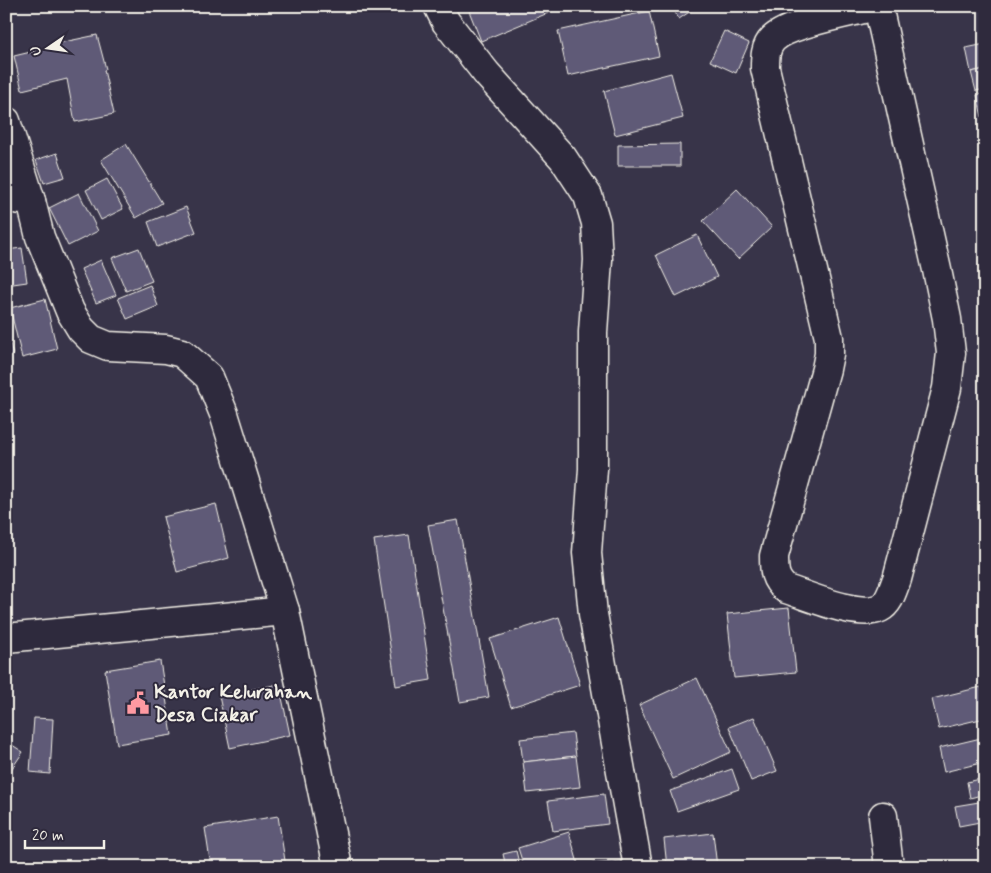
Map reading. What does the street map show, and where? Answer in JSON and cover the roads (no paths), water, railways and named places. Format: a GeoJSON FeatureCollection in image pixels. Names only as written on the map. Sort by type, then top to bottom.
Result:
{"type":"FeatureCollection","features":[{"type":"Feature","properties":{"kind":"street"},"geometry":{"type":"LineString","coordinates":[[438,6],[446,22],[487,74],[563,158],[588,196],[596,223],[598,260],[593,332],[593,470],[587,553],[593,614],[638,867]]}},
{"type":"Feature","properties":{"kind":"street"},"geometry":{"type":"LineString","coordinates":[[877,6],[937,270],[947,319],[951,353],[947,388],[897,578],[888,601],[881,608],[867,611],[846,608],[786,589],[779,583],[774,574],[774,556],[826,369],[829,354],[829,338],[766,68],[765,54],[772,40],[787,29],[877,6]]}},
{"type":"Feature","properties":{"kind":"street"},"geometry":{"type":"LineString","coordinates":[[6,122],[19,200],[40,238],[70,311],[81,329],[91,339],[108,346],[166,349],[182,353],[209,377],[224,414],[286,611],[338,867]]}},
{"type":"Feature","properties":{"kind":"street"},"geometry":{"type":"LineString","coordinates":[[6,638],[286,611]]}},
{"type":"Feature","properties":{"kind":"street"},"geometry":{"type":"LineString","coordinates":[[883,816],[889,867]]}},
{"type":"Feature","properties":{"kind":"place","name":"Kantor Kelurahan Desa Ciakar"},"geometry":{"type":"Point","coordinates":[138,703]}}]}
